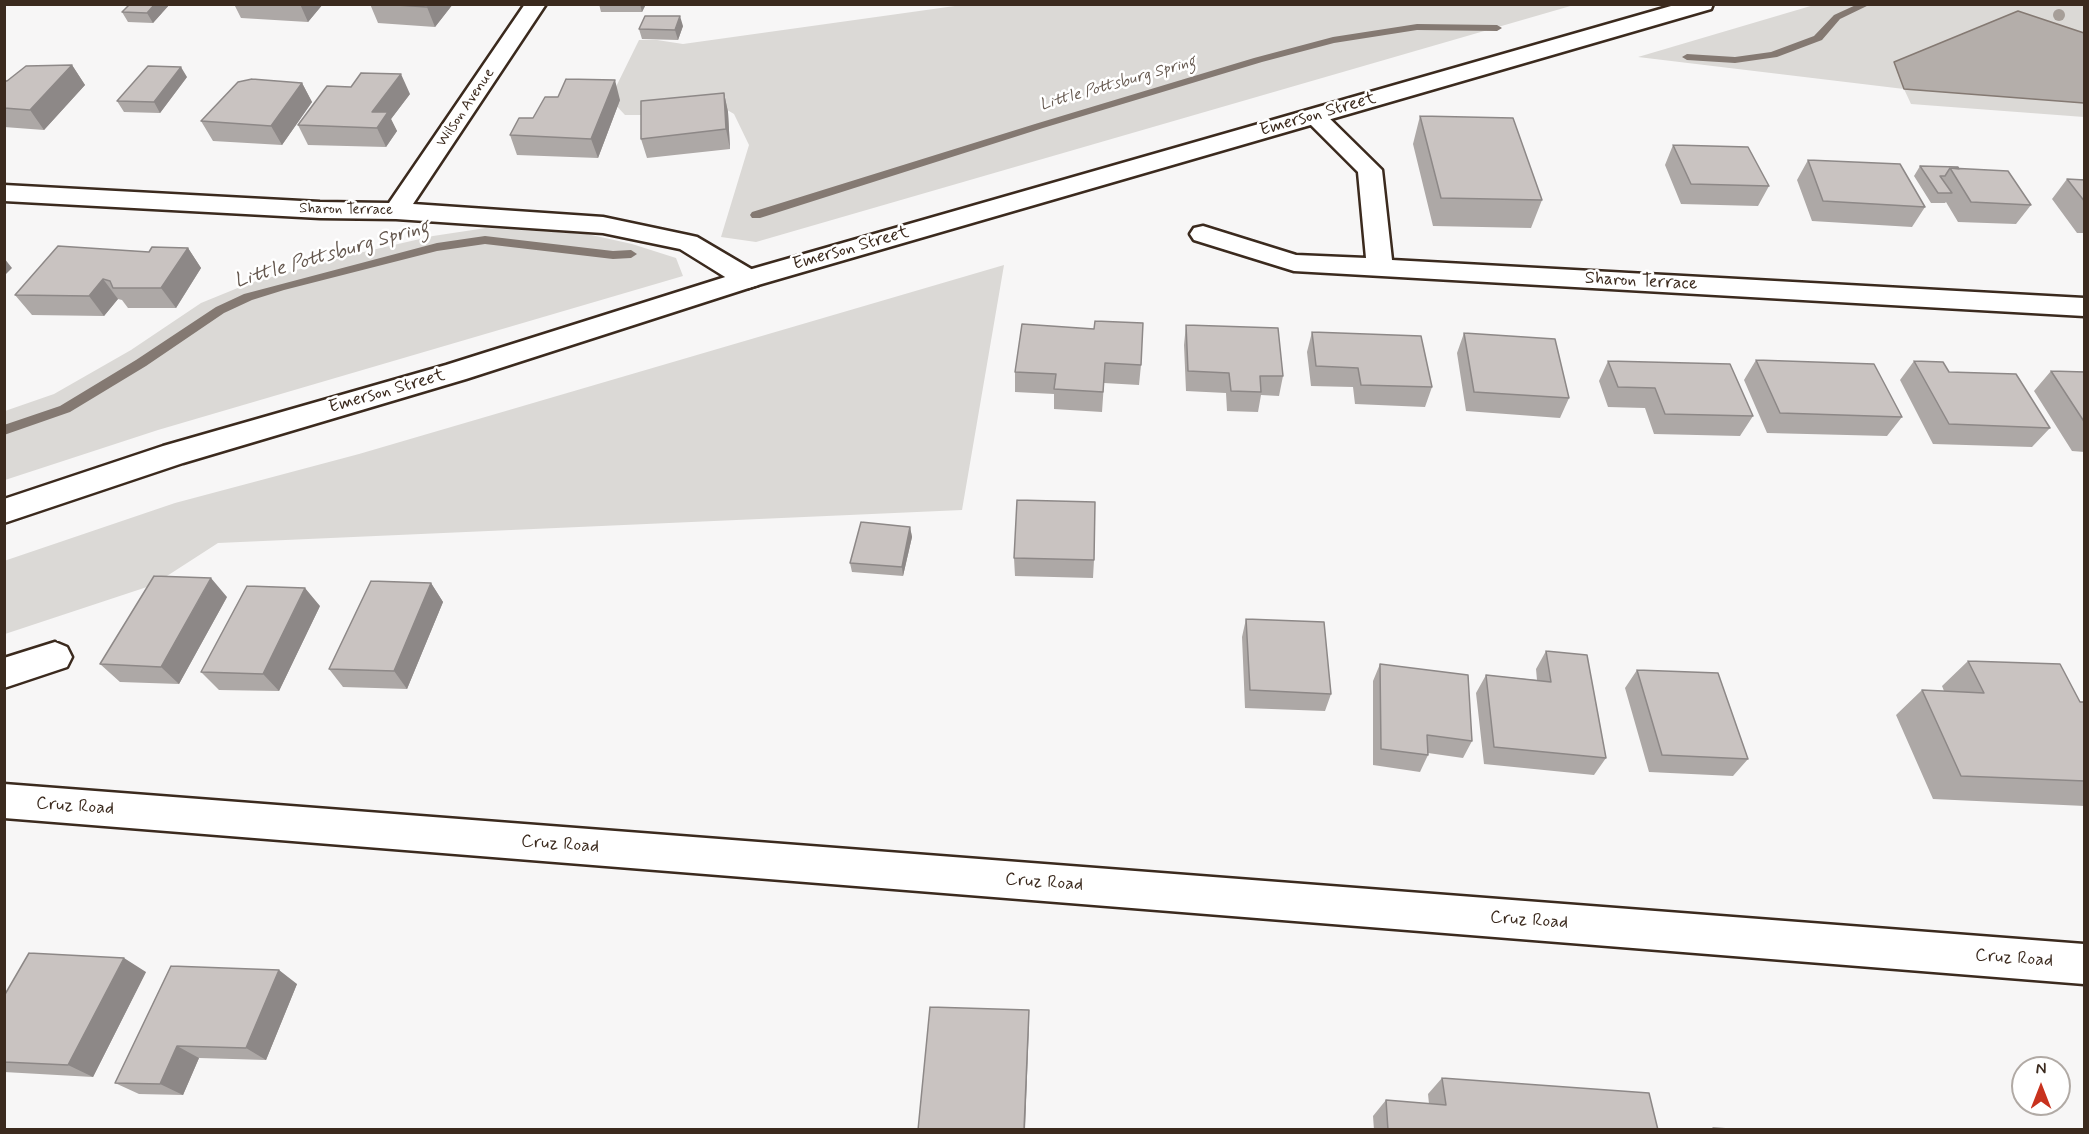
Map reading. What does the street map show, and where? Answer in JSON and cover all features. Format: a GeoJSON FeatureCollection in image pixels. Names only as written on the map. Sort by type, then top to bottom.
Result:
{"type":"FeatureCollection","features":[{"type":"Feature","properties":{"kind":"street","name":"Wilson Avenue"},"geometry":{"type":"LineString","coordinates":[[396,211],[536,4]]}},
{"type":"Feature","properties":{"kind":"street","name":"Emerson Street"},"geometry":{"type":"LineString","coordinates":[[4,511],[174,454],[456,372],[748,279],[1703,4]]}},
{"type":"Feature","properties":{"kind":"street"},"geometry":{"type":"LineString","coordinates":[[1314,116],[1370,170],[1380,268]]}},
{"type":"Feature","properties":{"kind":"street","name":"Sharon Terrace"},"geometry":{"type":"LineString","coordinates":[[4,193],[320,210],[396,211],[603,225],[688,243],[748,279]]}},
{"type":"Feature","properties":{"kind":"street","name":"Sharon Terrace"},"geometry":{"type":"LineString","coordinates":[[1203,234],[1294,263],[2085,307]]}},
{"type":"Feature","properties":{"kind":"street"},"geometry":{"type":"LineString","coordinates":[[4,673],[55,657]]}},
{"type":"Feature","properties":{"kind":"street","name":"Cruz Road"},"geometry":{"type":"LineString","coordinates":[[4,801],[2085,964]]}},
{"type":"Feature","properties":{"kind":"shaded area"},"geometry":{"type":"Polygon","coordinates":[[[962,5],[1574,5],[756,242],[721,237],[749,145],[734,114],[702,95],[656,115],[625,115],[610,99],[639,40],[683,44],[962,5]]]}},
{"type":"Feature","properties":{"kind":"shaded area"},"geometry":{"type":"Polygon","coordinates":[[[1814,5],[2084,5],[2084,117],[1911,104],[1904,89],[1638,57],[1814,5]]]}},
{"type":"Feature","properties":{"kind":"shaded area"},"geometry":{"type":"Polygon","coordinates":[[[2018,11],[2084,33],[2084,103],[1904,89],[1894,62],[2018,11]]]}},
{"type":"Feature","properties":{"kind":"shaded area"},"geometry":{"type":"Polygon","coordinates":[[[486,228],[587,234],[632,244],[676,258],[683,276],[158,430],[5,480],[5,411],[54,394],[131,350],[201,303],[250,283],[346,256],[433,236],[486,228]]]}},
{"type":"Feature","properties":{"kind":"shaded area"},"geometry":{"type":"Polygon","coordinates":[[[1004,265],[962,510],[218,543],[153,585],[5,634],[4,561],[175,503],[359,454],[1004,265]]]}},
{"type":"Feature","properties":{"kind":"building"},"geometry":{"type":"Polygon","coordinates":[[[130,4],[155,4],[147,13],[122,12],[130,4]]]}},
{"type":"Feature","properties":{"kind":"building"},"geometry":{"type":"Polygon","coordinates":[[[382,4],[429,4],[427,7],[382,4]]]}},
{"type":"Feature","properties":{"kind":"building"},"geometry":{"type":"Polygon","coordinates":[[[645,16],[680,16],[675,30],[639,29],[645,16]]]}},
{"type":"Feature","properties":{"kind":"building"},"geometry":{"type":"Polygon","coordinates":[[[72,65],[30,110],[4,108],[4,81],[26,66],[72,65]]]}},
{"type":"Feature","properties":{"kind":"building"},"geometry":{"type":"Polygon","coordinates":[[[148,66],[181,67],[154,102],[117,101],[148,66]]]}},
{"type":"Feature","properties":{"kind":"building"},"geometry":{"type":"Polygon","coordinates":[[[361,73],[401,74],[372,112],[388,112],[377,128],[298,125],[327,86],[351,87],[361,73]]]}},
{"type":"Feature","properties":{"kind":"building"},"geometry":{"type":"Polygon","coordinates":[[[252,79],[302,83],[271,126],[201,121],[238,82],[252,79]]]}},
{"type":"Feature","properties":{"kind":"building"},"geometry":{"type":"Polygon","coordinates":[[[566,79],[615,80],[591,139],[510,135],[519,118],[533,118],[545,97],[558,97],[566,79]]]}},
{"type":"Feature","properties":{"kind":"building"},"geometry":{"type":"Polygon","coordinates":[[[724,93],[726,129],[641,139],[641,101],[724,93]]]}},
{"type":"Feature","properties":{"kind":"building"},"geometry":{"type":"Polygon","coordinates":[[[1420,116],[1513,118],[1542,200],[1441,198],[1420,116]]]}},
{"type":"Feature","properties":{"kind":"building"},"geometry":{"type":"Polygon","coordinates":[[[1673,145],[1748,147],[1769,186],[1691,184],[1673,145]]]}},
{"type":"Feature","properties":{"kind":"building"},"geometry":{"type":"Polygon","coordinates":[[[1808,160],[1900,164],[1925,207],[1823,201],[1808,160]]]}},
{"type":"Feature","properties":{"kind":"building"},"geometry":{"type":"Polygon","coordinates":[[[1920,166],[1958,167],[1959,169],[1950,168],[1945,176],[1940,176],[1952,193],[1938,193],[1920,166]]]}},
{"type":"Feature","properties":{"kind":"building"},"geometry":{"type":"Polygon","coordinates":[[[1950,168],[2008,171],[2031,205],[1971,202],[1950,168]]]}},
{"type":"Feature","properties":{"kind":"building"},"geometry":{"type":"Polygon","coordinates":[[[2067,179],[2085,180],[2085,202],[2067,179]]]}},
{"type":"Feature","properties":{"kind":"building"},"geometry":{"type":"Polygon","coordinates":[[[58,246],[149,252],[152,247],[188,248],[161,288],[113,288],[110,281],[103,279],[89,296],[15,295],[58,246]]]}},
{"type":"Feature","properties":{"kind":"building"},"geometry":{"type":"Polygon","coordinates":[[[1095,321],[1143,323],[1141,365],[1105,363],[1103,392],[1054,389],[1056,374],[1015,372],[1022,324],[1094,329],[1095,321]]]}},
{"type":"Feature","properties":{"kind":"building"},"geometry":{"type":"Polygon","coordinates":[[[1186,325],[1278,328],[1283,376],[1260,376],[1261,392],[1231,391],[1229,373],[1188,371],[1186,325]]]}},
{"type":"Feature","properties":{"kind":"building"},"geometry":{"type":"Polygon","coordinates":[[[1312,332],[1421,336],[1432,387],[1361,385],[1358,368],[1316,366],[1312,332]]]}},
{"type":"Feature","properties":{"kind":"building"},"geometry":{"type":"Polygon","coordinates":[[[1464,333],[1555,339],[1569,398],[1474,392],[1464,333]]]}},
{"type":"Feature","properties":{"kind":"building"},"geometry":{"type":"Polygon","coordinates":[[[1756,360],[1874,364],[1902,417],[1780,413],[1756,360]]]}},
{"type":"Feature","properties":{"kind":"building"},"geometry":{"type":"Polygon","coordinates":[[[1608,361],[1730,364],[1753,416],[1665,414],[1655,388],[1618,387],[1608,361]]]}},
{"type":"Feature","properties":{"kind":"building"},"geometry":{"type":"Polygon","coordinates":[[[1914,361],[1943,362],[1949,372],[2016,374],[2050,428],[1949,424],[1914,361]]]}},
{"type":"Feature","properties":{"kind":"building"},"geometry":{"type":"Polygon","coordinates":[[[2051,371],[2085,372],[2085,423],[2051,371]]]}},
{"type":"Feature","properties":{"kind":"building"},"geometry":{"type":"Polygon","coordinates":[[[1017,500],[1095,502],[1094,560],[1014,558],[1017,500]]]}},
{"type":"Feature","properties":{"kind":"building"},"geometry":{"type":"Polygon","coordinates":[[[861,522],[910,527],[902,567],[850,563],[861,522]]]}},
{"type":"Feature","properties":{"kind":"building"},"geometry":{"type":"Polygon","coordinates":[[[154,576],[211,578],[161,667],[100,664],[154,576]]]}},
{"type":"Feature","properties":{"kind":"building"},"geometry":{"type":"Polygon","coordinates":[[[371,581],[431,583],[394,671],[329,669],[371,581]]]}},
{"type":"Feature","properties":{"kind":"building"},"geometry":{"type":"Polygon","coordinates":[[[247,586],[305,588],[263,674],[201,672],[247,586]]]}},
{"type":"Feature","properties":{"kind":"building"},"geometry":{"type":"Polygon","coordinates":[[[1246,619],[1324,622],[1331,694],[1250,690],[1246,619]]]}},
{"type":"Feature","properties":{"kind":"building"},"geometry":{"type":"Polygon","coordinates":[[[1546,651],[1587,655],[1606,758],[1494,747],[1486,675],[1551,682],[1546,651]]]}},
{"type":"Feature","properties":{"kind":"building"},"geometry":{"type":"Polygon","coordinates":[[[1968,661],[2060,664],[2080,702],[2085,702],[2085,781],[1961,776],[1922,690],[1984,693],[1968,661]]]}},
{"type":"Feature","properties":{"kind":"building"},"geometry":{"type":"Polygon","coordinates":[[[1380,664],[1468,675],[1472,741],[1427,735],[1428,755],[1381,749],[1380,664]]]}},
{"type":"Feature","properties":{"kind":"building"},"geometry":{"type":"Polygon","coordinates":[[[1637,670],[1718,673],[1748,759],[1662,755],[1637,670]]]}},
{"type":"Feature","properties":{"kind":"building"},"geometry":{"type":"Polygon","coordinates":[[[29,953],[124,958],[68,1065],[4,1062],[4,996],[29,953]]]}},
{"type":"Feature","properties":{"kind":"building"},"geometry":{"type":"Polygon","coordinates":[[[171,966],[279,970],[246,1048],[177,1046],[160,1084],[115,1083],[171,966]]]}},
{"type":"Feature","properties":{"kind":"building"},"geometry":{"type":"Polygon","coordinates":[[[930,1007],[1029,1010],[1024,1130],[918,1130],[930,1007]]]}},
{"type":"Feature","properties":{"kind":"building"},"geometry":{"type":"Polygon","coordinates":[[[1442,1078],[1649,1093],[1658,1130],[1388,1130],[1386,1100],[1446,1105],[1442,1078]]]}},
{"type":"Feature","properties":{"kind":"building"},"geometry":{"type":"Polygon","coordinates":[[[1713,1128],[1746,1130],[1713,1130],[1713,1128]]]}},
{"type":"Feature","properties":{"kind":"waterway","name":"Little Pottsburg Spring"},"geometry":{"type":"LineString","coordinates":[[1687,57],[1735,60],[1773,55],[1818,38],[1837,17],[1867,4]]}},
{"type":"Feature","properties":{"kind":"waterway","name":"Little Pottsburg Spring"},"geometry":{"type":"LineString","coordinates":[[756,215],[1039,126],[1258,60],[1333,40],[1417,27],[1497,28]]}},
{"type":"Feature","properties":{"kind":"waterway","name":"Little Pottsburg Spring"},"geometry":{"type":"LineString","coordinates":[[4,430],[65,409],[141,363],[220,310],[248,297],[281,287],[437,247],[485,240],[613,255],[631,254]]}}]}
